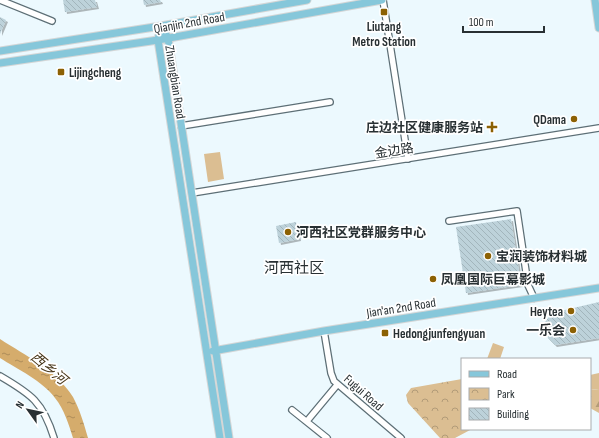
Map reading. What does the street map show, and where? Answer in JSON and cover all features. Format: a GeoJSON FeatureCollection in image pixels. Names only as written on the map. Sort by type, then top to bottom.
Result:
{"type":"FeatureCollection","features":[{"type":"Feature","properties":{"kind":"main road","name":"Qianjin 2nd Road"},"geometry":{"type":"LineString","coordinates":[[0,51],[161,26],[307,0]]}},
{"type":"Feature","properties":{"kind":"main road","name":"Qianjin 2nd Road"},"geometry":{"type":"LineString","coordinates":[[0,63],[158,40],[383,0]]}},
{"type":"Feature","properties":{"kind":"main road"},"geometry":{"type":"LineString","coordinates":[[595,0],[599,28]]}},
{"type":"Feature","properties":{"kind":"main road","name":"Zhuangbian Road"},"geometry":{"type":"LineString","coordinates":[[161,26],[168,38],[229,438]]}},
{"type":"Feature","properties":{"kind":"main road","name":"Zhuangbian Road"},"geometry":{"type":"LineString","coordinates":[[161,26],[158,40],[220,438]]}},
{"type":"Feature","properties":{"kind":"main road","name":"Jian'an 2nd Road"},"geometry":{"type":"LineString","coordinates":[[206,352],[324,331],[599,288]]}},
{"type":"Feature","properties":{"kind":"street"},"geometry":{"type":"LineString","coordinates":[[0,0],[52,22]]}},
{"type":"Feature","properties":{"kind":"street"},"geometry":{"type":"LineString","coordinates":[[383,0],[408,159]]}},
{"type":"Feature","properties":{"kind":"street"},"geometry":{"type":"LineString","coordinates":[[182,126],[330,102]]}},
{"type":"Feature","properties":{"kind":"street","name":"金边路"},"geometry":{"type":"LineString","coordinates":[[192,194],[599,128]]}},
{"type":"Feature","properties":{"kind":"street"},"geometry":{"type":"LineString","coordinates":[[449,222],[517,211],[528,285],[534,298]]}},
{"type":"Feature","properties":{"kind":"street","name":"Fugui Road"},"geometry":{"type":"LineString","coordinates":[[324,331],[334,381],[401,438]]}},
{"type":"Feature","properties":{"kind":"street"},"geometry":{"type":"LineString","coordinates":[[0,376],[23,389],[35,400],[44,413],[54,438]]}},
{"type":"Feature","properties":{"kind":"street"},"geometry":{"type":"LineString","coordinates":[[307,421],[337,385]]}},
{"type":"Feature","properties":{"kind":"street"},"geometry":{"type":"LineString","coordinates":[[292,410],[327,438]]}},
{"type":"Feature","properties":{"kind":"green space"},"geometry":{"type":"Polygon","coordinates":[[[220,152],[224,179],[208,182],[204,154],[220,152]]]}},
{"type":"Feature","properties":{"kind":"green space"},"geometry":{"type":"Polygon","coordinates":[[[493,343],[504,347],[500,358],[487,358],[493,343]]]}},
{"type":"Feature","properties":{"kind":"green space"},"geometry":{"type":"Polygon","coordinates":[[[599,373],[599,389],[591,390],[591,375],[599,373]]]}},
{"type":"Feature","properties":{"kind":"green space"},"geometry":{"type":"Polygon","coordinates":[[[461,379],[461,430],[470,430],[455,438],[440,438],[408,403],[406,395],[411,388],[461,379]]]}},
{"type":"Feature","properties":{"kind":"green space"},"geometry":{"type":"Polygon","coordinates":[[[599,389],[599,413],[591,409],[591,390],[599,389]]]}},
{"type":"Feature","properties":{"kind":"water"},"geometry":{"type":"Polygon","coordinates":[[[0,339],[40,364],[66,387],[78,407],[88,438],[73,438],[64,412],[50,392],[37,381],[0,358],[0,339]]]}},
{"type":"Feature","properties":{"kind":"building"},"geometry":{"type":"Polygon","coordinates":[[[63,0],[95,0],[97,7],[65,12],[63,0]]]}},
{"type":"Feature","properties":{"kind":"building"},"geometry":{"type":"Polygon","coordinates":[[[143,0],[160,0],[161,2],[144,5],[143,0]]]}},
{"type":"Feature","properties":{"kind":"building"},"geometry":{"type":"Polygon","coordinates":[[[0,17],[6,20],[0,34],[0,17]]]}},
{"type":"Feature","properties":{"kind":"building","name":"宝润装饰材料城"},"geometry":{"type":"Polygon","coordinates":[[[511,219],[521,285],[466,293],[456,227],[511,219]]]}},
{"type":"Feature","properties":{"kind":"building","name":"河西社区党群服务中心"},"geometry":{"type":"Polygon","coordinates":[[[296,222],[299,239],[279,243],[276,226],[296,222]]]}},
{"type":"Feature","properties":{"kind":"building","name":"一乐会"},"geometry":{"type":"Polygon","coordinates":[[[599,302],[599,338],[555,345],[548,338],[545,322],[552,313],[599,302]]]}},
{"type":"Feature","properties":{"kind":"place","name":"Liutang Metro Station"},"geometry":{"type":"Point","coordinates":[384,12]}},
{"type":"Feature","properties":{"kind":"place","name":"Lijingcheng"},"geometry":{"type":"Point","coordinates":[61,72]}},
{"type":"Feature","properties":{"kind":"place","name":"QDama"},"geometry":{"type":"Point","coordinates":[574,119]}},
{"type":"Feature","properties":{"kind":"place","name":"庄边社区健康服务站"},"geometry":{"type":"Point","coordinates":[492,127]}},
{"type":"Feature","properties":{"kind":"place","name":"河西社区党群服务中心"},"geometry":{"type":"Point","coordinates":[288,232]}},
{"type":"Feature","properties":{"kind":"place","name":"宝润装饰材料城"},"geometry":{"type":"Point","coordinates":[488,256]}},
{"type":"Feature","properties":{"kind":"place","name":"凤凰国际巨幕影城"},"geometry":{"type":"Point","coordinates":[433,279]}},
{"type":"Feature","properties":{"kind":"place","name":"Heytea"},"geometry":{"type":"Point","coordinates":[571,311]}},
{"type":"Feature","properties":{"kind":"place","name":"一乐会"},"geometry":{"type":"Point","coordinates":[573,330]}},
{"type":"Feature","properties":{"kind":"place","name":"Hedongjunfengyuan"},"geometry":{"type":"Point","coordinates":[385,333]}},
{"type":"Feature","properties":{"kind":"district","name":"河西社区"},"geometry":{"type":"Point","coordinates":[294,268]}},
{"type":"Feature","properties":{"kind":"water label","name":"西乡河"},"geometry":{"type":"Point","coordinates":[49,368]}}]}
